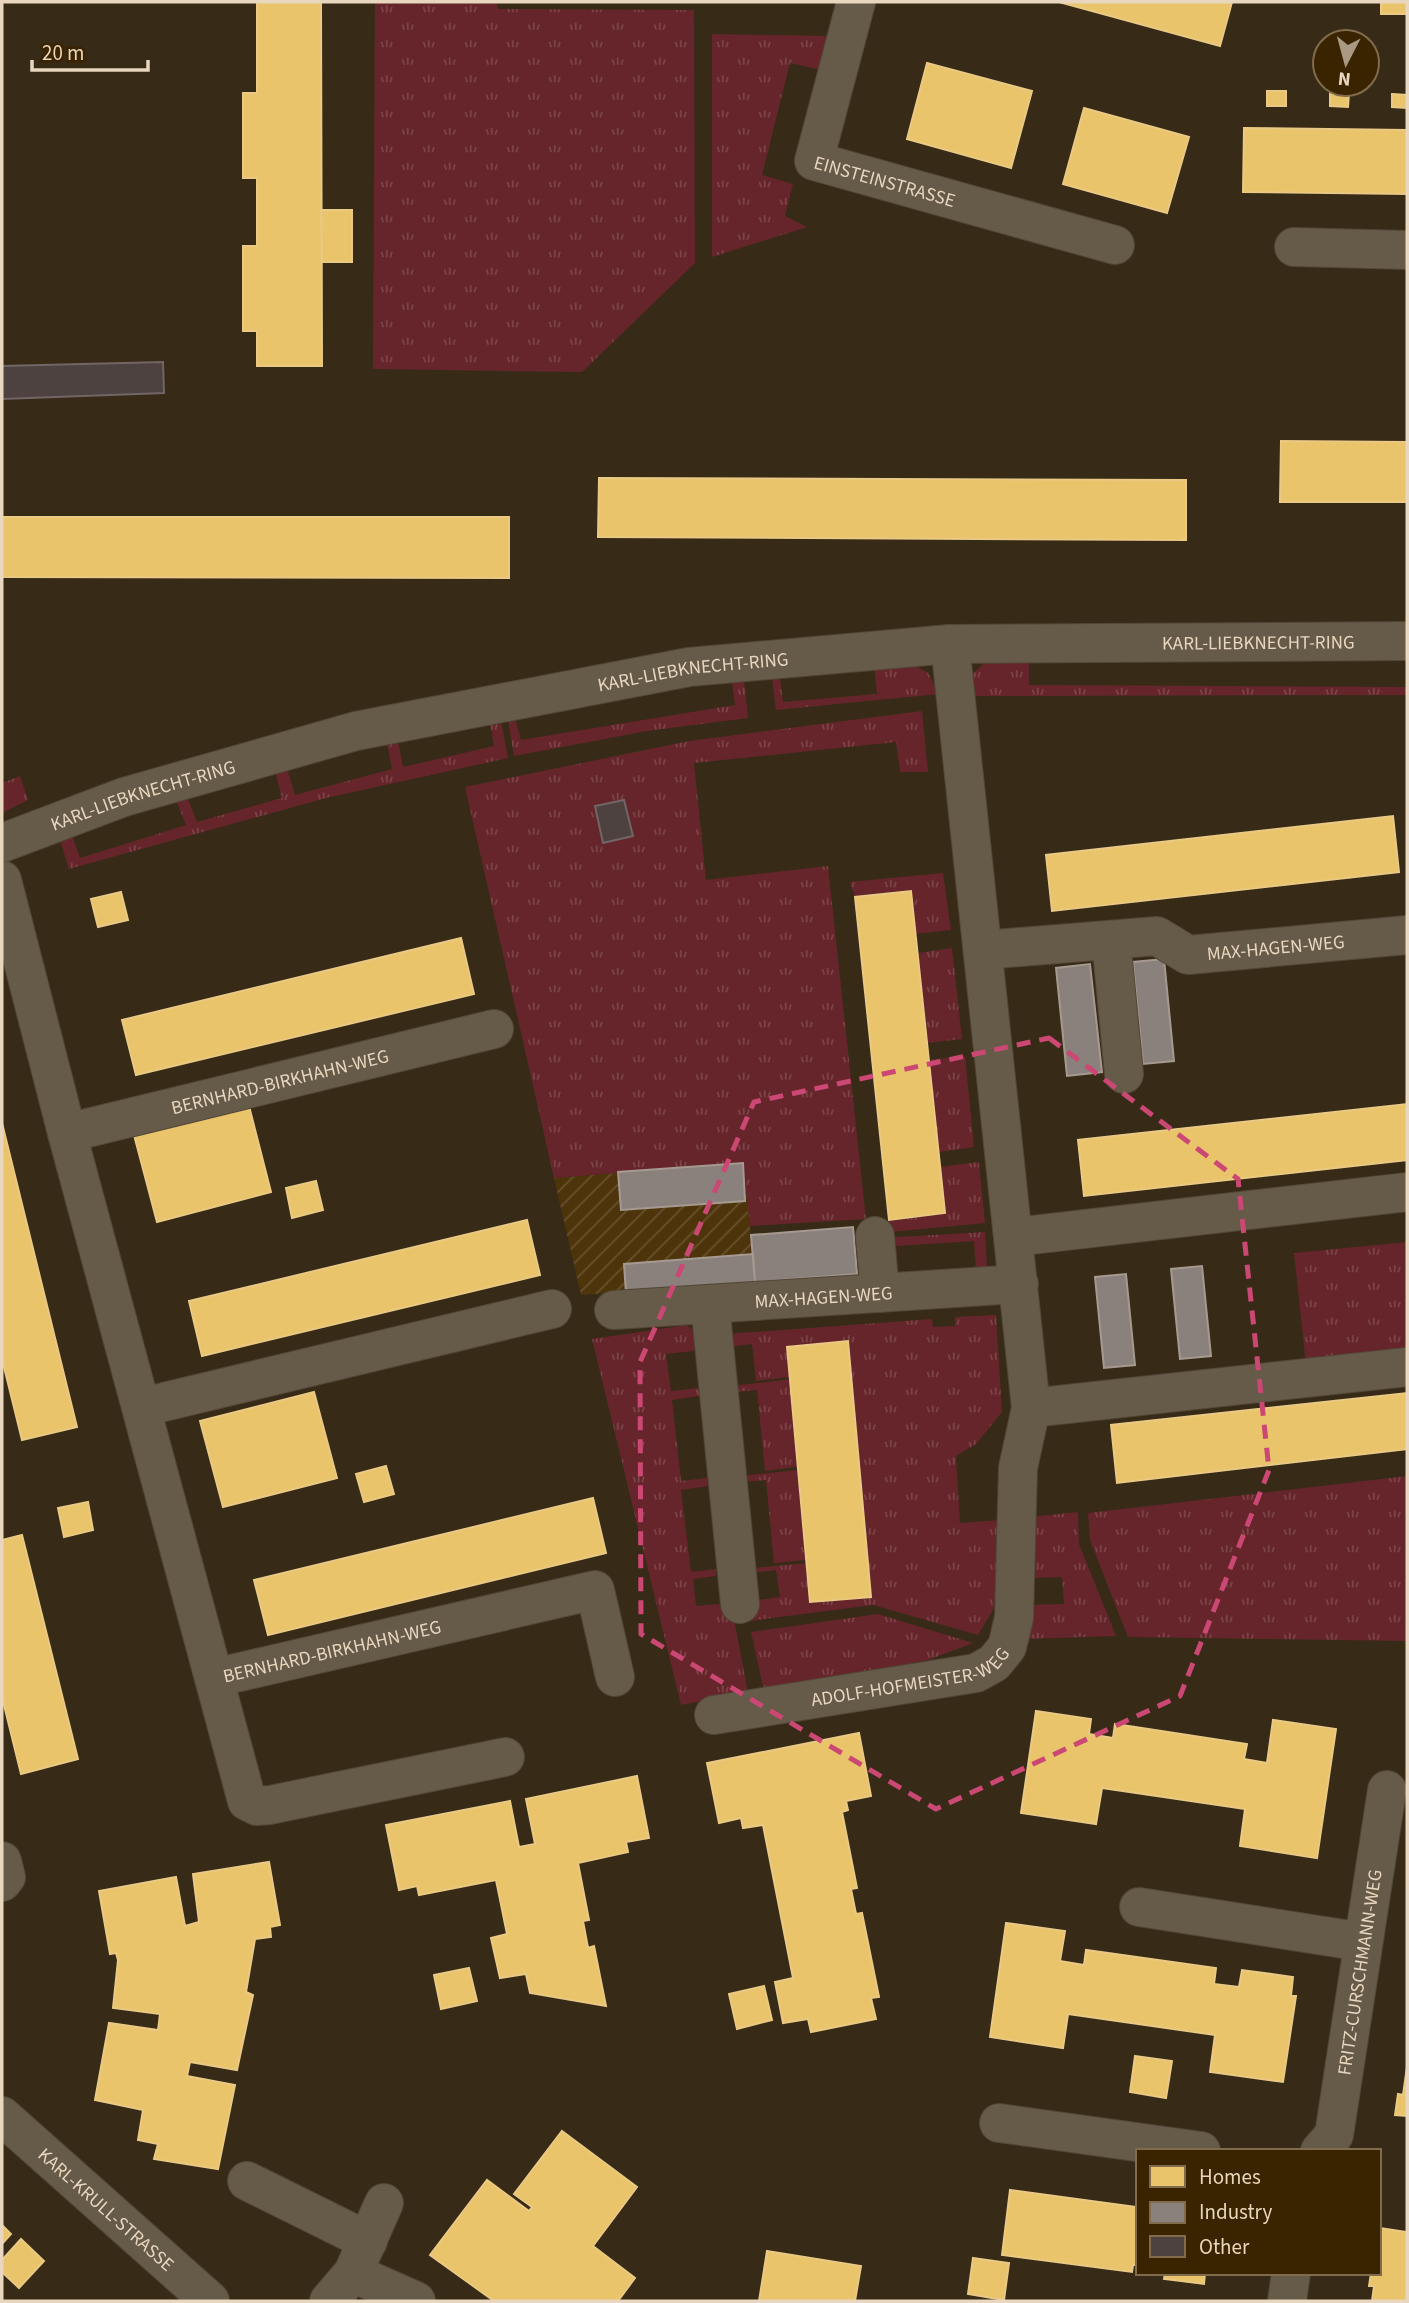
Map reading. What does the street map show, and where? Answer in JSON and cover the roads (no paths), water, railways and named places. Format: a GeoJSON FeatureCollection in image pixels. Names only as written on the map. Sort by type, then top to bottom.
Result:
{"type":"FeatureCollection","features":[{"type":"Feature","properties":{"kind":"street","name":"EINSTEINSTRASSE"},"geometry":{"type":"LineString","coordinates":[[856,2],[814,161],[1115,245]]}},
{"type":"Feature","properties":{"kind":"street"},"geometry":{"type":"LineString","coordinates":[[1294,247],[1407,250]]}},
{"type":"Feature","properties":{"kind":"street","name":"KARL-LIEBKNECHT-RING"},"geometry":{"type":"LineString","coordinates":[[2,843],[124,797],[356,731],[689,667],[950,644],[1407,640]]}},
{"type":"Feature","properties":{"kind":"street"},"geometry":{"type":"LineString","coordinates":[[950,644],[1031,1408],[1407,1367]]}},
{"type":"Feature","properties":{"kind":"street","name":"BERNHARD-BIRKHAHN-WEG"},"geometry":{"type":"LineString","coordinates":[[2,880],[67,1133],[214,1678],[595,1590],[615,1677]]}},
{"type":"Feature","properties":{"kind":"street","name":"MAX-HAGEN-WEG"},"geometry":{"type":"LineString","coordinates":[[983,950],[1157,936],[1188,955],[1407,935]]}},
{"type":"Feature","properties":{"kind":"street"},"geometry":{"type":"LineString","coordinates":[[1111,940],[1124,1074]]}},
{"type":"Feature","properties":{"kind":"street","name":"BERNHARD-BIRKHAHN-WEG"},"geometry":{"type":"LineString","coordinates":[[67,1133],[494,1030]]}},
{"type":"Feature","properties":{"kind":"street"},"geometry":{"type":"LineString","coordinates":[[1014,1237],[1407,1192]]}},
{"type":"Feature","properties":{"kind":"street"},"geometry":{"type":"LineString","coordinates":[[875,1236],[880,1293]]}},
{"type":"Feature","properties":{"kind":"street","name":"MAX-HAGEN-WEG"},"geometry":{"type":"LineString","coordinates":[[614,1310],[1019,1284]]}},
{"type":"Feature","properties":{"kind":"street"},"geometry":{"type":"LineString","coordinates":[[710,1304],[740,1604]]}},
{"type":"Feature","properties":{"kind":"street"},"geometry":{"type":"LineString","coordinates":[[143,1407],[552,1310]]}},
{"type":"Feature","properties":{"kind":"street","name":"ADOLF-HOFMEISTER-WEG"},"geometry":{"type":"LineString","coordinates":[[714,1716],[976,1673],[994,1663],[1007,1647],[1014,1618],[1018,1468],[1031,1408]]}},
{"type":"Feature","properties":{"kind":"street"},"geometry":{"type":"LineString","coordinates":[[214,1678],[242,1791],[247,1801],[257,1806],[505,1758]]}},
{"type":"Feature","properties":{"kind":"street","name":"FRITZ-CURSCHMANN-WEG"},"geometry":{"type":"LineString","coordinates":[[1322,2149],[1334,2135],[1387,1790]]}},
{"type":"Feature","properties":{"kind":"street"},"geometry":{"type":"LineString","coordinates":[[2,1861],[6,1877],[2,1882]]}},
{"type":"Feature","properties":{"kind":"street"},"geometry":{"type":"LineString","coordinates":[[1139,1907],[1363,1942]]}},
{"type":"Feature","properties":{"kind":"street","name":"KARL-KRULL-STRASSE"},"geometry":{"type":"LineString","coordinates":[[2,2116],[210,2301]]}},
{"type":"Feature","properties":{"kind":"street"},"geometry":{"type":"LineString","coordinates":[[999,2123],[1187,2149]]}},
{"type":"Feature","properties":{"kind":"street"},"geometry":{"type":"LineString","coordinates":[[247,2181],[361,2257],[416,2301]]}},
{"type":"Feature","properties":{"kind":"street"},"geometry":{"type":"LineString","coordinates":[[329,2301],[361,2257],[384,2203]]}},
{"type":"Feature","properties":{"kind":"street"},"geometry":{"type":"LineString","coordinates":[[1287,2301],[1291,2275]]}}]}
